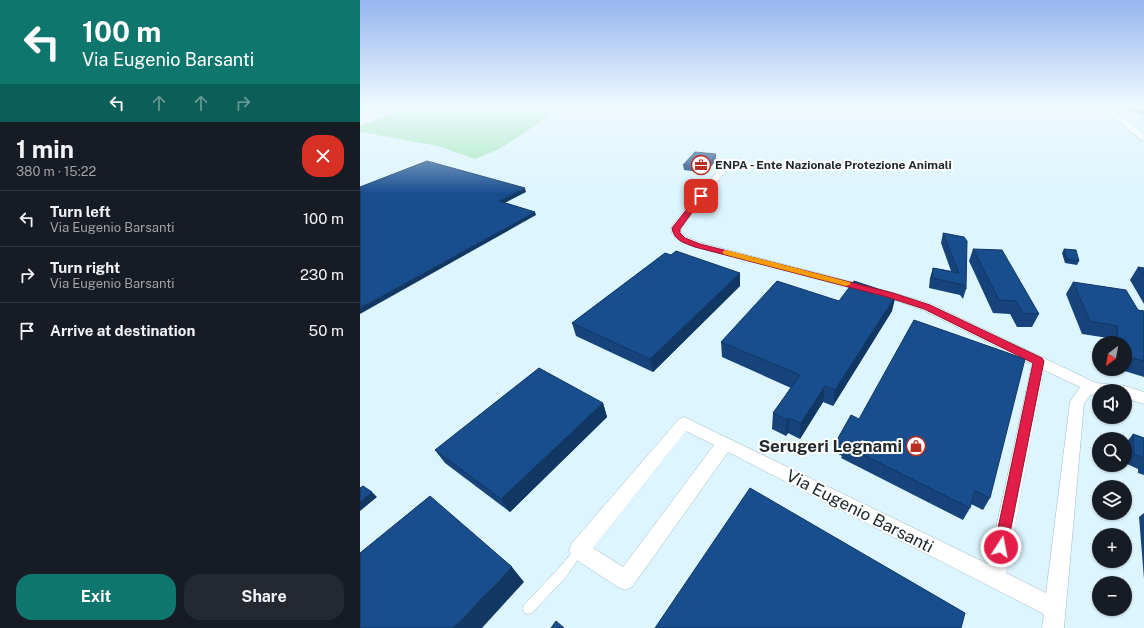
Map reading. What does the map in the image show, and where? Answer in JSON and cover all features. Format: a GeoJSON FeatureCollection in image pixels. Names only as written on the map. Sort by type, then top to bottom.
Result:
{"type":"FeatureCollection","features":[{"type":"Feature","properties":{"kind":"street"},"geometry":{"type":"LineString","coordinates":[[723,165],[721,172],[680,221],[676,228],[677,234],[683,239],[698,245],[890,295],[927,307],[1092,387]]}},
{"type":"Feature","properties":{"kind":"street"},"geometry":{"type":"LineString","coordinates":[[995,578],[1039,361]]}},
{"type":"Feature","properties":{"kind":"street"},"geometry":{"type":"LineString","coordinates":[[1053,628],[1077,402],[1084,391],[1092,389]]}},
{"type":"Feature","properties":{"kind":"street"},"geometry":{"type":"LineString","coordinates":[[1132,394],[1144,398]]}},
{"type":"Feature","properties":{"kind":"street","name":"Via Eugenio Barsanti"},"geometry":{"type":"LineString","coordinates":[[579,550],[684,423],[1055,608]]}},
{"type":"Feature","properties":{"kind":"street"},"geometry":{"type":"LineString","coordinates":[[579,550],[625,580],[725,443]]}},
{"type":"Feature","properties":{"kind":"lane"},"geometry":{"type":"LineString","coordinates":[[528,609],[562,572],[579,550]]}},
{"type":"Feature","properties":{"kind":"green space"},"geometry":{"type":"Polygon","coordinates":[[[378,135],[520,135],[501,148],[475,159],[438,146],[378,135]]]}},
{"type":"Feature","properties":{"kind":"building"},"geometry":{"type":"Polygon","coordinates":[[[695,152],[716,154],[705,167],[683,165],[695,152]]]}},
{"type":"Feature","properties":{"kind":"building"},"geometry":{"type":"Polygon","coordinates":[[[427,161],[525,188],[499,201],[535,212],[360,308],[360,187],[427,161]]]}},
{"type":"Feature","properties":{"kind":"building"},"geometry":{"type":"Polygon","coordinates":[[[943,233],[964,237],[967,241],[966,289],[964,285],[932,278],[933,268],[959,273],[943,233]]]}},
{"type":"Feature","properties":{"kind":"building"},"geometry":{"type":"Polygon","coordinates":[[[973,249],[1002,250],[1039,314],[1023,313],[1016,301],[999,300],[973,249]]]}},
{"type":"Feature","properties":{"kind":"building"},"geometry":{"type":"Polygon","coordinates":[[[1064,249],[1076,250],[1079,261],[1067,259],[1064,249]]]}},
{"type":"Feature","properties":{"kind":"building"},"geometry":{"type":"Polygon","coordinates":[[[676,251],[740,273],[650,359],[572,323],[665,253],[671,255],[676,251]]]}},
{"type":"Feature","properties":{"kind":"building"},"geometry":{"type":"Polygon","coordinates":[[[1138,267],[1144,268],[1144,276],[1138,267]]]}},
{"type":"Feature","properties":{"kind":"building"},"geometry":{"type":"Polygon","coordinates":[[[777,281],[839,301],[854,281],[896,295],[835,390],[825,386],[801,423],[789,418],[787,420],[773,413],[800,375],[721,342],[777,281]]]}},
{"type":"Feature","properties":{"kind":"building"},"geometry":{"type":"Polygon","coordinates":[[[1073,282],[1126,290],[1138,310],[1144,311],[1144,361],[1132,358],[1132,336],[1118,336],[1117,326],[1090,321],[1073,282]]]}},
{"type":"Feature","properties":{"kind":"building"},"geometry":{"type":"Polygon","coordinates":[[[914,320],[1025,359],[990,498],[975,491],[970,508],[844,445],[845,444],[837,440],[851,415],[859,419],[914,320]]]}},
{"type":"Feature","properties":{"kind":"building"},"geometry":{"type":"Polygon","coordinates":[[[539,368],[603,403],[501,499],[435,450],[539,368]]]}},
{"type":"Feature","properties":{"kind":"building"},"geometry":{"type":"Polygon","coordinates":[[[1133,434],[1144,438],[1144,458],[1134,454],[1133,434]]]}},
{"type":"Feature","properties":{"kind":"building"},"geometry":{"type":"Polygon","coordinates":[[[363,486],[372,492],[360,502],[360,488],[363,486]]]}},
{"type":"Feature","properties":{"kind":"building"},"geometry":{"type":"Polygon","coordinates":[[[750,488],[965,613],[961,628],[655,628],[750,488]]]}},
{"type":"Feature","properties":{"kind":"building"},"geometry":{"type":"Polygon","coordinates":[[[430,496],[512,567],[453,628],[360,628],[360,553],[430,496]]]}},
{"type":"Feature","properties":{"kind":"building"},"geometry":{"type":"Polygon","coordinates":[[[556,621],[564,628],[551,628],[556,621]]]}},
{"type":"Feature","properties":{"kind":"slow traffic"},"geometry":{"type":"LineString","coordinates":[[726,253],[846,284]]}},
{"type":"Feature","properties":{"kind":"place","name":"ENPA - Ente Nazionale Protezione Animali"},"geometry":{"type":"Point","coordinates":[701,165]}},
{"type":"Feature","properties":{"kind":"place","name":"Serugeri Legnami"},"geometry":{"type":"Point","coordinates":[916,446]}},
{"type":"Feature","properties":{"kind":"route"},"geometry":{"type":"LineString","coordinates":[[701,196],[676,228],[677,234],[683,239],[698,245],[890,295],[927,307],[1039,361],[1001,547]]}}]}
